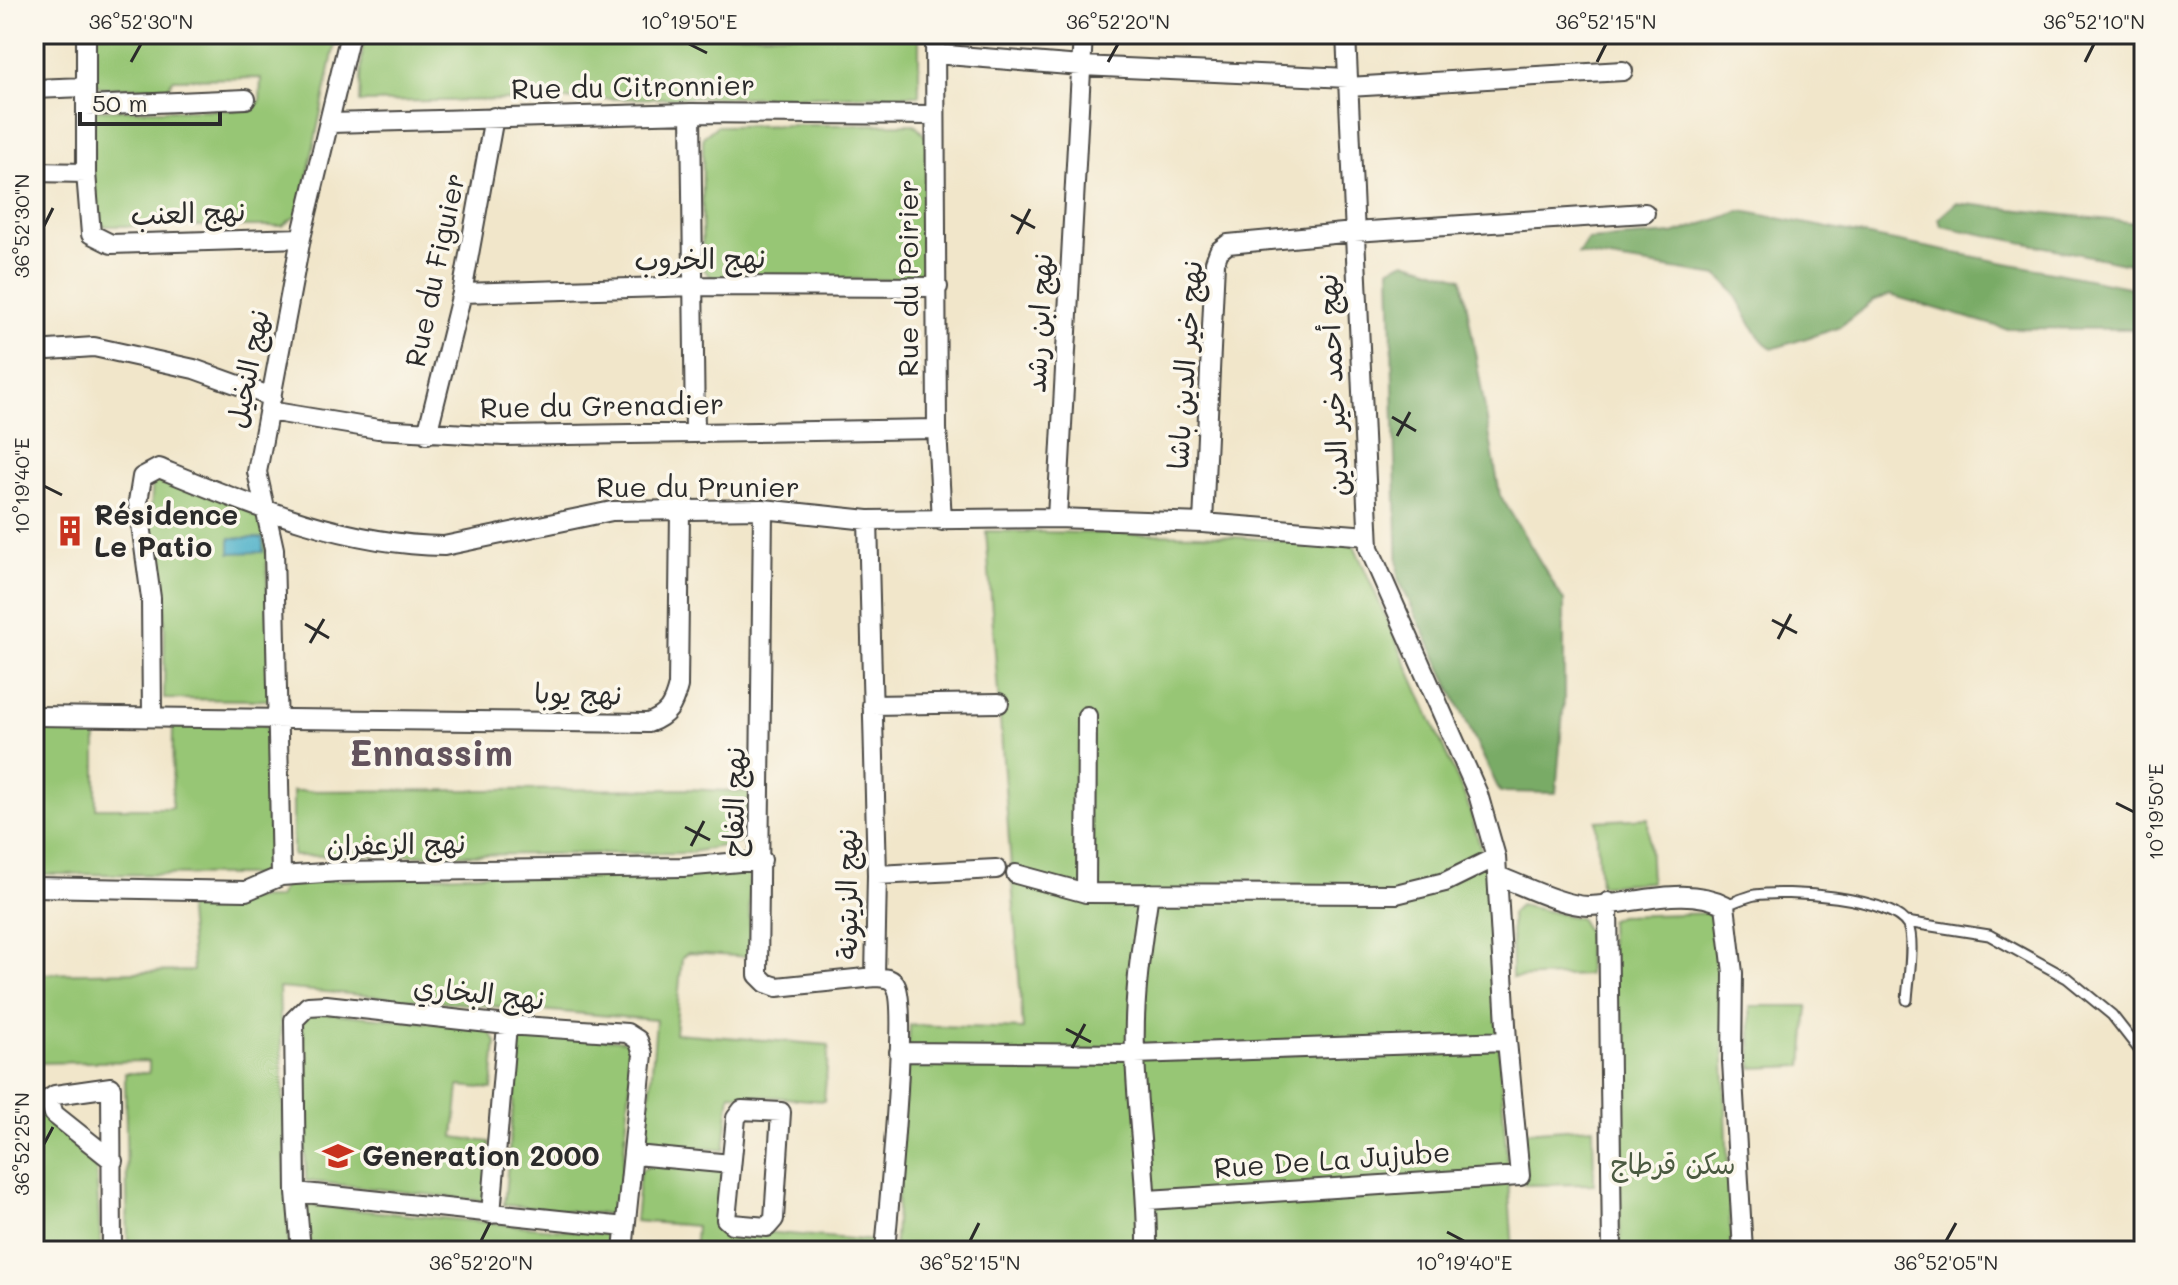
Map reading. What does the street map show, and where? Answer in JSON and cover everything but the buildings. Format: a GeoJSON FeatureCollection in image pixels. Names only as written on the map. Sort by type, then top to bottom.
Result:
{"type":"FeatureCollection","features":[{"type":"Feature","properties":{"kind":"street"},"geometry":{"type":"LineString","coordinates":[[34,172],[86,173],[86,34]]}},
{"type":"Feature","properties":{"kind":"street","name":"نهج النخيل"},"geometry":{"type":"LineString","coordinates":[[280,718],[273,530],[264,510],[257,472],[301,238],[350,34]]}},
{"type":"Feature","properties":{"kind":"street","name":"Rue du Poirier"},"geometry":{"type":"LineString","coordinates":[[935,34],[937,429],[942,521]]}},
{"type":"Feature","properties":{"kind":"street","name":"نهج ابن رشد"},"geometry":{"type":"LineString","coordinates":[[1057,518],[1083,34]]}},
{"type":"Feature","properties":{"kind":"street","name":"نهج أحمد خير الدين"},"geometry":{"type":"LineString","coordinates":[[1346,34],[1371,559],[1478,794],[1496,857],[1500,877],[1507,1041],[1520,1176]]}},
{"type":"Feature","properties":{"kind":"street"},"geometry":{"type":"LineString","coordinates":[[935,54],[1348,83],[1623,71]]}},
{"type":"Feature","properties":{"kind":"street"},"geometry":{"type":"LineString","coordinates":[[34,89],[86,96],[246,99]]}},
{"type":"Feature","properties":{"kind":"street"},"geometry":{"type":"LineString","coordinates":[[691,113],[696,286],[695,433]]}},
{"type":"Feature","properties":{"kind":"street","name":"Rue du Citronnier"},"geometry":{"type":"LineString","coordinates":[[331,123],[691,113],[935,115]]}},
{"type":"Feature","properties":{"kind":"street","name":"Rue du Figuier"},"geometry":{"type":"LineString","coordinates":[[427,434],[462,293],[494,117]]}},
{"type":"Feature","properties":{"kind":"street","name":"نهج العنب"},"geometry":{"type":"LineString","coordinates":[[86,173],[87,224],[91,234],[111,244],[301,238]]}},
{"type":"Feature","properties":{"kind":"street"},"geometry":{"type":"LineString","coordinates":[[1354,232],[1645,213]]}},
{"type":"Feature","properties":{"kind":"street","name":"نهج خير الدين باشا"},"geometry":{"type":"LineString","coordinates":[[1203,523],[1215,262],[1219,251],[1236,242],[1354,232]]}},
{"type":"Feature","properties":{"kind":"street","name":"نهج الخروب"},"geometry":{"type":"LineString","coordinates":[[462,293],[696,286],[938,287]]}},
{"type":"Feature","properties":{"kind":"street","name":"Rue du Grenadier"},"geometry":{"type":"LineString","coordinates":[[34,351],[94,347],[194,369],[270,404],[427,434],[597,437],[937,429]]}},
{"type":"Feature","properties":{"kind":"street","name":"Rue du Prunier"},"geometry":{"type":"LineString","coordinates":[[152,716],[151,598],[138,502],[142,477],[159,468],[264,510],[348,534],[430,546],[487,538],[585,514],[763,509],[868,520],[1057,518],[1203,523],[1368,536]]}},
{"type":"Feature","properties":{"kind":"street","name":"نهج التفاح"},"geometry":{"type":"LineString","coordinates":[[763,509],[762,860],[758,975],[766,983],[787,986],[875,977]]}},
{"type":"Feature","properties":{"kind":"street","name":"نهج يوبا"},"geometry":{"type":"LineString","coordinates":[[34,716],[648,723],[663,718],[673,703],[678,686],[680,510]]}},
{"type":"Feature","properties":{"kind":"street","name":"نهج الزيتونة"},"geometry":{"type":"LineString","coordinates":[[868,520],[877,875],[875,977],[888,978],[896,986],[899,1052],[885,1251]]}},
{"type":"Feature","properties":{"kind":"street"},"geometry":{"type":"LineString","coordinates":[[872,705],[999,703]]}},
{"type":"Feature","properties":{"kind":"street"},"geometry":{"type":"LineString","coordinates":[[1086,893],[1087,716]]}},
{"type":"Feature","properties":{"kind":"street"},"geometry":{"type":"LineString","coordinates":[[280,718],[281,876]]}},
{"type":"Feature","properties":{"kind":"street"},"geometry":{"type":"LineString","coordinates":[[1016,874],[1086,893],[1396,894],[1445,882],[1496,857]]}},
{"type":"Feature","properties":{"kind":"street","name":"نهج الزعفران"},"geometry":{"type":"LineString","coordinates":[[34,887],[246,891],[281,876],[400,869],[683,867],[762,860]]}},
{"type":"Feature","properties":{"kind":"street"},"geometry":{"type":"LineString","coordinates":[[877,875],[996,869]]}},
{"type":"Feature","properties":{"kind":"street"},"geometry":{"type":"LineString","coordinates":[[1500,877],[1588,906],[1608,902],[1711,897],[1725,905],[1733,973],[1732,1061],[1743,1251]]}},
{"type":"Feature","properties":{"kind":"street"},"geometry":{"type":"LineString","coordinates":[[1147,1251],[1148,1200],[1135,1054],[1135,982],[1149,893]]}},
{"type":"Feature","properties":{"kind":"street"},"geometry":{"type":"LineString","coordinates":[[1608,902],[1612,1251]]}},
{"type":"Feature","properties":{"kind":"street","name":"نهج البخاري"},"geometry":{"type":"LineString","coordinates":[[296,1192],[293,1034],[299,1012],[308,1006],[326,1005],[507,1025],[627,1033],[638,1040],[643,1054],[635,1155]]}},
{"type":"Feature","properties":{"kind":"street"},"geometry":{"type":"LineString","coordinates":[[491,1214],[507,1025]]}},
{"type":"Feature","properties":{"kind":"street"},"geometry":{"type":"LineString","coordinates":[[899,1052],[1135,1054],[1507,1041]]}},
{"type":"Feature","properties":{"kind":"street"},"geometry":{"type":"LineString","coordinates":[[112,1251],[113,1161],[111,1087],[55,1095],[49,1099],[54,1114],[113,1161]]}},
{"type":"Feature","properties":{"kind":"street"},"geometry":{"type":"LineString","coordinates":[[744,1109],[781,1112],[774,1219],[770,1226],[727,1221],[731,1164],[738,1112],[744,1109]]}},
{"type":"Feature","properties":{"kind":"street"},"geometry":{"type":"LineString","coordinates":[[623,1251],[635,1155],[731,1164]]}},
{"type":"Feature","properties":{"kind":"street","name":"Rue De La Jujube"},"geometry":{"type":"LineString","coordinates":[[1148,1200],[1520,1176]]}},
{"type":"Feature","properties":{"kind":"street"},"geometry":{"type":"LineString","coordinates":[[301,1251],[296,1192],[625,1227]]}},
{"type":"Feature","properties":{"kind":"lane"},"geometry":{"type":"LineString","coordinates":[[1725,905],[1755,895],[1818,894],[1861,902],[1906,922],[1989,935],[2067,978],[2112,1015],[2144,1056]]}},
{"type":"Feature","properties":{"kind":"lane"},"geometry":{"type":"LineString","coordinates":[[1906,922],[1911,935],[1907,1000]]}},
{"type":"Feature","properties":{"kind":"green space"},"geometry":{"type":"Polygon","coordinates":[[[93,34],[337,34],[300,213],[282,226],[93,226],[93,110],[248,110],[248,105],[260,102],[261,78],[173,79],[169,87],[100,88],[93,78],[93,34]]]}},
{"type":"Feature","properties":{"kind":"green space"},"geometry":{"type":"Polygon","coordinates":[[[919,34],[919,95],[360,102],[363,35],[919,34]]]}},
{"type":"Feature","properties":{"kind":"green space"},"geometry":{"type":"Polygon","coordinates":[[[914,124],[927,138],[928,266],[914,280],[712,278],[702,267],[703,137],[717,126],[914,124]]]}},
{"type":"Feature","properties":{"kind":"green space"},"geometry":{"type":"Polygon","coordinates":[[[1956,203],[2137,223],[2144,234],[2144,267],[1941,226],[1939,218],[1956,203]]]}},
{"type":"Feature","properties":{"kind":"green space"},"geometry":{"type":"Polygon","coordinates":[[[1742,211],[2144,290],[2144,332],[2131,329],[2003,328],[1890,295],[1875,300],[1838,328],[1772,349],[1756,332],[1734,293],[1718,276],[1578,254],[1587,240],[1673,234],[1742,211]]]}},
{"type":"Feature","properties":{"kind":"green space"},"geometry":{"type":"Polygon","coordinates":[[[1405,261],[1462,278],[1500,495],[1564,601],[1564,700],[1556,793],[1500,792],[1398,578],[1390,268],[1405,261]]]}},
{"type":"Feature","properties":{"kind":"green space"},"geometry":{"type":"Polygon","coordinates":[[[153,476],[189,483],[265,516],[271,700],[164,699],[165,597],[150,528],[153,476]]]}},
{"type":"Feature","properties":{"kind":"green space"},"geometry":{"type":"Polygon","coordinates":[[[986,531],[1202,535],[1354,545],[1467,801],[1487,870],[1513,1251],[894,1251],[910,1025],[1023,1029],[986,531]]]}},
{"type":"Feature","properties":{"kind":"green space"},"geometry":{"type":"Polygon","coordinates":[[[34,723],[96,724],[96,808],[172,808],[173,724],[263,724],[276,736],[274,864],[266,875],[34,874],[34,723]]]}},
{"type":"Feature","properties":{"kind":"green space"},"geometry":{"type":"Polygon","coordinates":[[[687,789],[749,792],[749,834],[742,842],[687,853],[293,856],[293,791],[687,789]]]}},
{"type":"Feature","properties":{"kind":"green space"},"geometry":{"type":"Polygon","coordinates":[[[1648,818],[1651,882],[1600,885],[1596,821],[1648,818]]]}},
{"type":"Feature","properties":{"kind":"green space"},"geometry":{"type":"Polygon","coordinates":[[[749,863],[750,957],[688,953],[682,958],[675,1033],[829,1045],[824,1101],[730,1094],[724,1150],[646,1144],[656,1020],[279,988],[289,1251],[128,1251],[125,1073],[149,1073],[149,1061],[34,1063],[34,974],[193,971],[187,900],[278,898],[286,882],[749,863]]]}},
{"type":"Feature","properties":{"kind":"green space"},"geometry":{"type":"Polygon","coordinates":[[[1520,905],[1579,918],[1587,931],[1588,975],[1512,978],[1511,914],[1520,905]]]}},
{"type":"Feature","properties":{"kind":"green space","name":"سكن قرطاج"},"geometry":{"type":"Polygon","coordinates":[[[1713,913],[1719,921],[1731,1251],[1621,1251],[1609,921],[1619,916],[1713,913]]]}},
{"type":"Feature","properties":{"kind":"green space"},"geometry":{"type":"Polygon","coordinates":[[[1750,1006],[1808,1006],[1803,1066],[1752,1068],[1750,1006]]]}},
{"type":"Feature","properties":{"kind":"green space"},"geometry":{"type":"Polygon","coordinates":[[[314,1012],[487,1028],[496,1042],[492,1089],[459,1086],[454,1137],[490,1142],[485,1201],[306,1181],[302,1018],[314,1012]]]}},
{"type":"Feature","properties":{"kind":"green space"},"geometry":{"type":"Polygon","coordinates":[[[530,1032],[626,1041],[633,1053],[619,1208],[607,1214],[504,1205],[519,1042],[530,1032]]]}},
{"type":"Feature","properties":{"kind":"green space"},"geometry":{"type":"Polygon","coordinates":[[[34,1104],[96,1169],[101,1251],[47,1251],[34,1238],[34,1104]]]}},
{"type":"Feature","properties":{"kind":"green space"},"geometry":{"type":"Polygon","coordinates":[[[1593,1127],[1594,1184],[1524,1185],[1524,1132],[1593,1127]]]}},
{"type":"Feature","properties":{"kind":"green space"},"geometry":{"type":"Polygon","coordinates":[[[653,1164],[719,1169],[727,1177],[723,1229],[876,1241],[875,1251],[694,1251],[696,1226],[635,1221],[640,1171],[653,1164]]]}},
{"type":"Feature","properties":{"kind":"green space"},"geometry":{"type":"Polygon","coordinates":[[[305,1205],[617,1235],[615,1251],[311,1251],[305,1205]]]}},
{"type":"Feature","properties":{"kind":"water"},"geometry":{"type":"Polygon","coordinates":[[[230,538],[263,538],[263,552],[230,553],[230,538]]]}},
{"type":"Feature","properties":{"kind":"place","name":"Résidence Le Patio"},"geometry":{"type":"Point","coordinates":[70,531]}},
{"type":"Feature","properties":{"kind":"place","name":"Generation 2000"},"geometry":{"type":"Point","coordinates":[338,1156]}},
{"type":"Feature","properties":{"kind":"district","name":"Ennassim"},"geometry":{"type":"Point","coordinates":[431,753]}}]}
